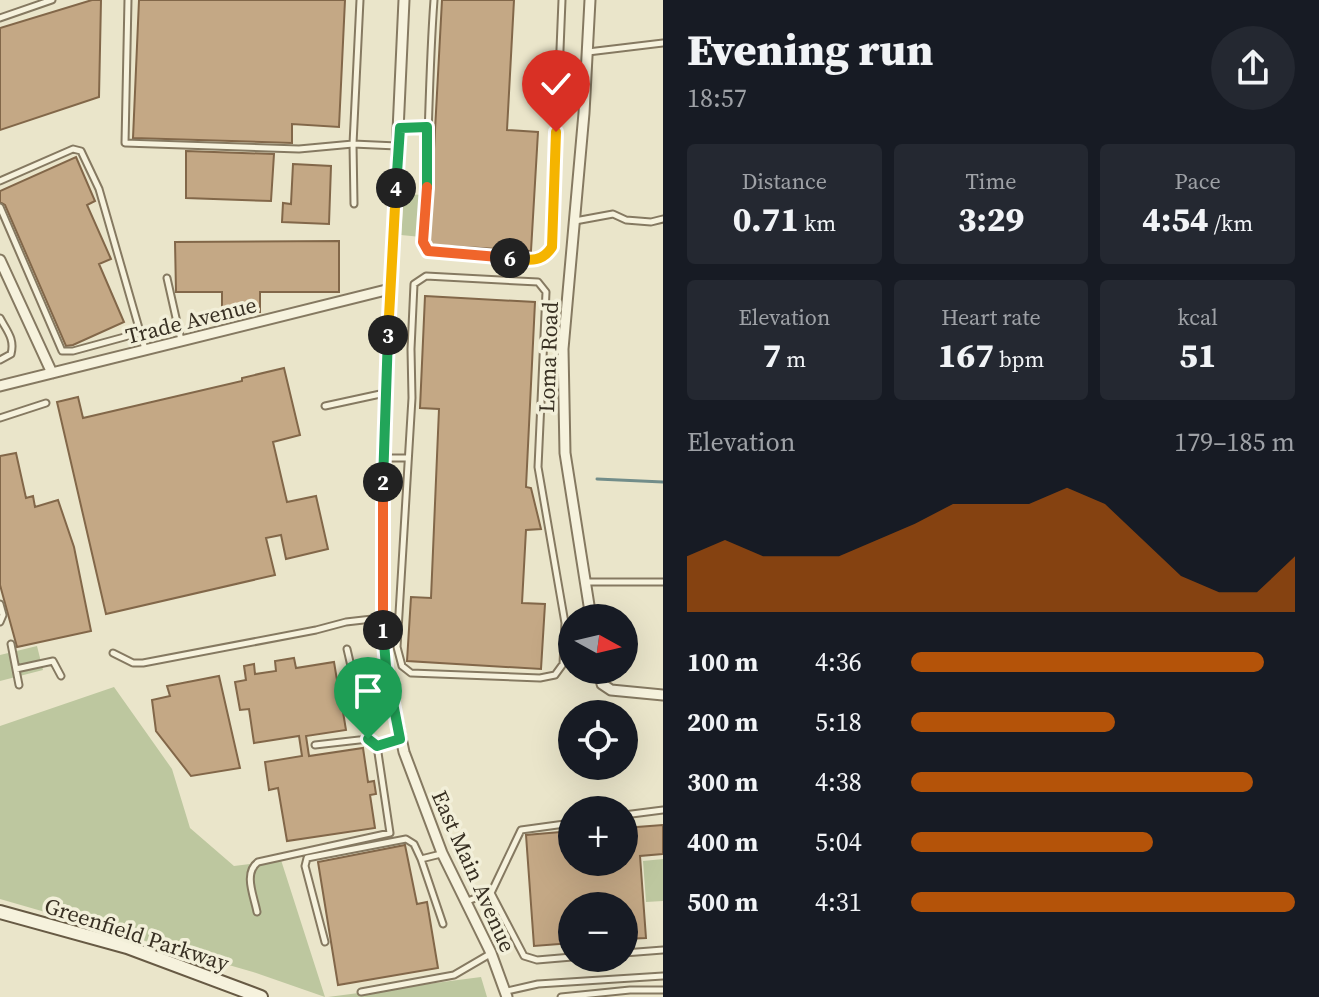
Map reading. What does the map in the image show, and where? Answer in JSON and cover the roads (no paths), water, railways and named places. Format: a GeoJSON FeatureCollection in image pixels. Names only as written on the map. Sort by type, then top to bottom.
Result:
{"type":"FeatureCollection","features":[{"type":"Feature","properties":{"kind":"main road","name":"Greenfield Parkway"},"geometry":{"type":"LineString","coordinates":[[0,912],[127,947],[261,997]]}},
{"type":"Feature","properties":{"kind":"street","name":"East Main Avenue"},"geometry":{"type":"LineString","coordinates":[[404,0],[383,458],[382,618],[386,667],[400,739],[442,853],[509,995]]}},
{"type":"Feature","properties":{"kind":"street","name":"Loma Road"},"geometry":{"type":"LineString","coordinates":[[589,604],[565,453],[563,349],[590,0]]}},
{"type":"Feature","properties":{"kind":"street"},"geometry":{"type":"LineString","coordinates":[[0,260],[52,373]]}},
{"type":"Feature","properties":{"kind":"street","name":"Trade Avenue"},"geometry":{"type":"LineString","coordinates":[[0,386],[390,289]]}},
{"type":"Feature","properties":{"kind":"street"},"geometry":{"type":"LineString","coordinates":[[602,684],[611,690],[663,695]]}},
{"type":"Feature","properties":{"kind":"lane"},"geometry":{"type":"LineString","coordinates":[[0,18],[52,0]]}},
{"type":"Feature","properties":{"kind":"lane"},"geometry":{"type":"LineString","coordinates":[[128,0],[125,143],[299,149],[353,144],[399,146]]}},
{"type":"Feature","properties":{"kind":"lane"},"geometry":{"type":"LineString","coordinates":[[354,204],[353,144],[360,0]]}},
{"type":"Feature","properties":{"kind":"lane"},"geometry":{"type":"LineString","coordinates":[[434,0],[423,242],[428,251],[538,260],[547,256],[552,247],[562,0]]}},
{"type":"Feature","properties":{"kind":"lane"},"geometry":{"type":"LineString","coordinates":[[588,52],[663,43]]}},
{"type":"Feature","properties":{"kind":"lane"},"geometry":{"type":"LineString","coordinates":[[400,128],[427,127]]}},
{"type":"Feature","properties":{"kind":"lane"},"geometry":{"type":"LineString","coordinates":[[0,181],[73,149],[81,151],[99,189],[145,349]]}},
{"type":"Feature","properties":{"kind":"lane"},"geometry":{"type":"LineString","coordinates":[[0,207],[62,351],[73,351],[139,333]]}},
{"type":"Feature","properties":{"kind":"lane"},"geometry":{"type":"LineString","coordinates":[[574,221],[613,214],[626,220],[651,222],[663,219]]}},
{"type":"Feature","properties":{"kind":"lane"},"geometry":{"type":"LineString","coordinates":[[426,276],[538,282],[546,292],[538,467],[565,623],[563,664],[555,675],[540,678],[411,673],[402,666],[397,647],[407,458],[412,398],[414,284],[426,276]]}},
{"type":"Feature","properties":{"kind":"lane"},"geometry":{"type":"LineString","coordinates":[[167,278],[181,341]]}},
{"type":"Feature","properties":{"kind":"lane"},"geometry":{"type":"LineString","coordinates":[[0,318],[13,345],[11,354],[0,360]]}},
{"type":"Feature","properties":{"kind":"lane"},"geometry":{"type":"LineString","coordinates":[[325,406],[386,392]]}},
{"type":"Feature","properties":{"kind":"lane"},"geometry":{"type":"LineString","coordinates":[[0,418],[46,403]]}},
{"type":"Feature","properties":{"kind":"lane"},"geometry":{"type":"LineString","coordinates":[[383,458],[407,458]]}},
{"type":"Feature","properties":{"kind":"lane"},"geometry":{"type":"LineString","coordinates":[[585,582],[663,582]]}},
{"type":"Feature","properties":{"kind":"lane"},"geometry":{"type":"LineString","coordinates":[[0,604],[3,615],[0,622]]}},
{"type":"Feature","properties":{"kind":"lane"},"geometry":{"type":"LineString","coordinates":[[113,653],[123,660],[143,663],[346,622],[382,618]]}},
{"type":"Feature","properties":{"kind":"lane"},"geometry":{"type":"LineString","coordinates":[[11,644],[19,685]]}},
{"type":"Feature","properties":{"kind":"lane"},"geometry":{"type":"LineString","coordinates":[[257,912],[249,875],[252,866],[258,862],[390,833],[377,746],[368,739],[347,649]]}},
{"type":"Feature","properties":{"kind":"lane"},"geometry":{"type":"LineString","coordinates":[[16,669],[53,661],[61,676]]}},
{"type":"Feature","properties":{"kind":"lane"},"geometry":{"type":"LineString","coordinates":[[315,745],[368,739]]}},
{"type":"Feature","properties":{"kind":"lane"},"geometry":{"type":"LineString","coordinates":[[377,746],[400,739]]}},
{"type":"Feature","properties":{"kind":"lane"},"geometry":{"type":"LineString","coordinates":[[638,813],[663,810]]}},
{"type":"Feature","properties":{"kind":"lane"},"geometry":{"type":"LineString","coordinates":[[466,902],[491,893],[521,830],[558,825]]}},
{"type":"Feature","properties":{"kind":"lane"},"geometry":{"type":"LineString","coordinates":[[325,942],[305,866],[307,858],[406,839],[414,844],[421,859],[443,924]]}},
{"type":"Feature","properties":{"kind":"lane"},"geometry":{"type":"LineString","coordinates":[[421,859],[442,853]]}},
{"type":"Feature","properties":{"kind":"lane"},"geometry":{"type":"LineString","coordinates":[[491,893],[524,956],[537,960],[558,958]]}},
{"type":"Feature","properties":{"kind":"lane"},"geometry":{"type":"LineString","coordinates":[[638,952],[663,950]]}},
{"type":"Feature","properties":{"kind":"lane"},"geometry":{"type":"LineString","coordinates":[[361,992],[454,975],[491,953]]}},
{"type":"Feature","properties":{"kind":"lane"},"geometry":{"type":"LineString","coordinates":[[509,995],[538,984],[663,976]]}},
{"type":"Feature","properties":{"kind":"lane"},"geometry":{"type":"LineString","coordinates":[[561,997],[663,990]]}},
{"type":"Feature","properties":{"kind":"waterway"},"geometry":{"type":"LineString","coordinates":[[597,479],[663,482]]}}]}
